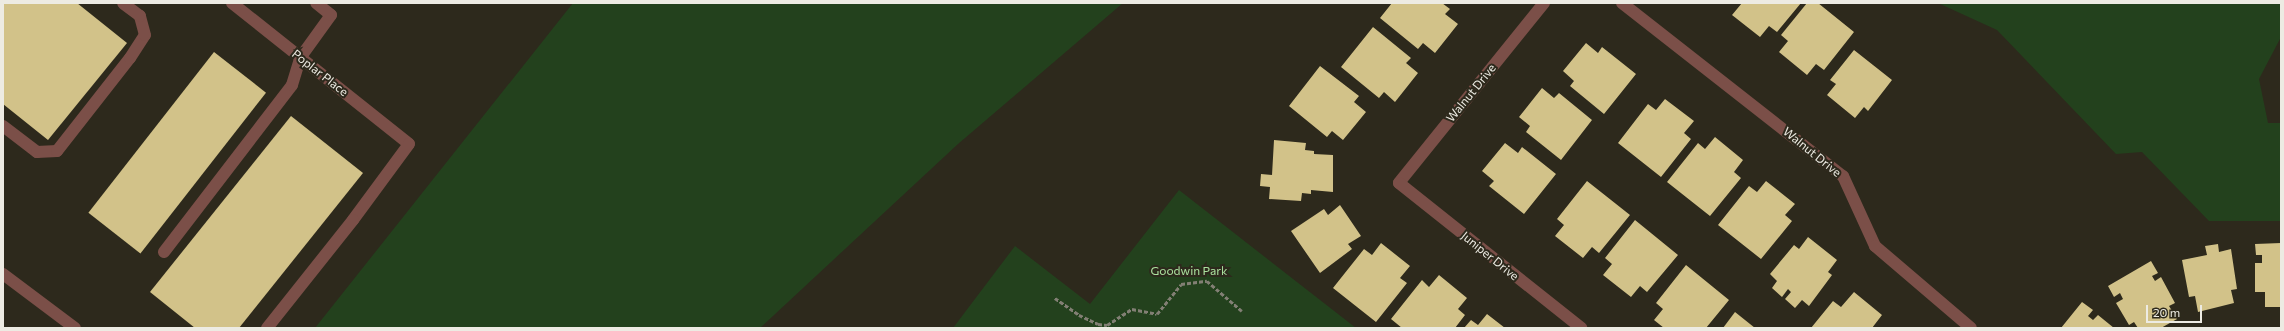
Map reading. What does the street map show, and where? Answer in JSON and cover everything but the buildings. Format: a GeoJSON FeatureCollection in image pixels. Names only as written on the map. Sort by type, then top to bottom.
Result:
{"type":"FeatureCollection","features":[{"type":"Feature","properties":{"kind":"street"},"geometry":{"type":"LineString","coordinates":[[3,126],[37,152],[57,151],[130,58],[145,35],[140,16],[123,3]]}},
{"type":"Feature","properties":{"kind":"street","name":"Poplar Place"},"geometry":{"type":"LineString","coordinates":[[232,3],[409,144],[353,220],[266,328]]}},
{"type":"Feature","properties":{"kind":"street"},"geometry":{"type":"LineString","coordinates":[[164,252],[292,85],[300,58],[331,15],[316,3]]}},
{"type":"Feature","properties":{"kind":"street","name":"Walnut Drive"},"geometry":{"type":"LineString","coordinates":[[1399,183],[1544,3]]}},
{"type":"Feature","properties":{"kind":"street","name":"Walnut Drive"},"geometry":{"type":"LineString","coordinates":[[1622,3],[1843,176],[1875,246],[1971,328]]}},
{"type":"Feature","properties":{"kind":"street","name":"Juniper Drive"},"geometry":{"type":"LineString","coordinates":[[1399,183],[1581,328]]}},
{"type":"Feature","properties":{"kind":"street"},"geometry":{"type":"LineString","coordinates":[[3,274],[75,328]]}},
{"type":"Feature","properties":{"kind":"path"},"geometry":{"type":"LineString","coordinates":[[1055,298],[1079,315],[1098,324],[1107,325],[1132,309],[1157,314],[1181,284],[1206,281],[1242,311]]}},
{"type":"Feature","properties":{"kind":"green space"},"geometry":{"type":"Polygon","coordinates":[[[573,3],[1123,3],[958,144],[760,328],[315,328],[573,3]]]}},
{"type":"Feature","properties":{"kind":"green space"},"geometry":{"type":"Polygon","coordinates":[[[1938,3],[2281,3],[2281,37],[2259,79],[2268,123],[2281,123],[2281,221],[2209,221],[2142,152],[2116,154],[1997,30],[1938,3]]]}},
{"type":"Feature","properties":{"kind":"green space","name":"Goodwin Park"},"geometry":{"type":"Polygon","coordinates":[[[1179,190],[1356,328],[953,328],[1015,246],[1090,304],[1179,190]]]}}]}
